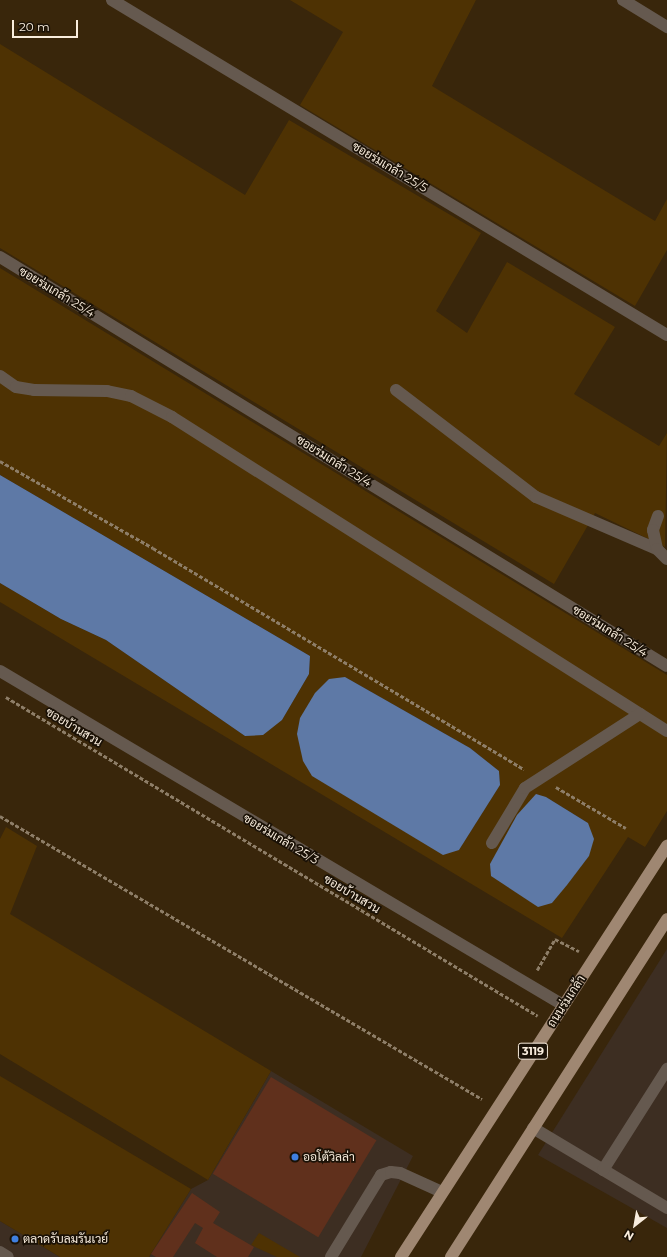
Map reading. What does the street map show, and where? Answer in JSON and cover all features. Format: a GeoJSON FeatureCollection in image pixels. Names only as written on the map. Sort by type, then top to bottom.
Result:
{"type":"FeatureCollection","features":[{"type":"Feature","properties":{"kind":"main road","name":"ถนนร่มเกล้า"},"geometry":{"type":"LineString","coordinates":[[401,1257],[496,1108],[667,846]]}},
{"type":"Feature","properties":{"kind":"main road"},"geometry":{"type":"LineString","coordinates":[[451,1257],[667,919]]}},
{"type":"Feature","properties":{"kind":"street","name":"ซอยร่มเกล้า 25/5"},"geometry":{"type":"LineString","coordinates":[[112,0],[667,334]]}},
{"type":"Feature","properties":{"kind":"street"},"geometry":{"type":"LineString","coordinates":[[623,0],[667,27]]}},
{"type":"Feature","properties":{"kind":"street","name":"ซอยร่มเกล้า 25/4"},"geometry":{"type":"LineString","coordinates":[[0,257],[667,666]]}},
{"type":"Feature","properties":{"kind":"street"},"geometry":{"type":"LineString","coordinates":[[0,376],[16,387],[34,390],[107,391],[131,396],[172,417],[667,731]]}},
{"type":"Feature","properties":{"kind":"street"},"geometry":{"type":"LineString","coordinates":[[396,390],[536,497],[657,549],[667,559]]}},
{"type":"Feature","properties":{"kind":"street"},"geometry":{"type":"LineString","coordinates":[[657,549],[653,530],[658,516]]}},
{"type":"Feature","properties":{"kind":"street","name":"ซอยร่มเกล้า 25/3"},"geometry":{"type":"LineString","coordinates":[[0,671],[563,1005]]}},
{"type":"Feature","properties":{"kind":"street"},"geometry":{"type":"LineString","coordinates":[[492,843],[525,788],[640,714]]}},
{"type":"Feature","properties":{"kind":"street"},"geometry":{"type":"LineString","coordinates":[[603,1170],[667,1069]]}},
{"type":"Feature","properties":{"kind":"street"},"geometry":{"type":"LineString","coordinates":[[533,1128],[667,1208]]}},
{"type":"Feature","properties":{"kind":"street"},"geometry":{"type":"LineString","coordinates":[[331,1257],[381,1175],[391,1172],[400,1173],[442,1192]]}},
{"type":"Feature","properties":{"kind":"street"},"geometry":{"type":"LineString","coordinates":[[0,1252],[8,1257]]}},
{"type":"Feature","properties":{"kind":"path"},"geometry":{"type":"LineString","coordinates":[[0,461],[153,548],[626,828]]}},
{"type":"Feature","properties":{"kind":"path","name":"ซอยบ้านสวน"},"geometry":{"type":"LineString","coordinates":[[0,693],[551,1024]]}},
{"type":"Feature","properties":{"kind":"path"},"geometry":{"type":"LineString","coordinates":[[0,816],[496,1108]]}},
{"type":"Feature","properties":{"kind":"path"},"geometry":{"type":"LineString","coordinates":[[528,985],[555,939]]}},
{"type":"Feature","properties":{"kind":"shaded area"},"geometry":{"type":"Polygon","coordinates":[[[290,0],[476,0],[432,86],[655,221],[667,199],[667,250],[635,306],[300,105],[343,32],[290,0]]]}},
{"type":"Feature","properties":{"kind":"shaded area"},"geometry":{"type":"Polygon","coordinates":[[[0,44],[245,195],[289,120],[481,233],[436,311],[467,333],[507,262],[615,327],[574,394],[659,446],[667,433],[665,547],[595,513],[554,584],[0,248],[0,44]]]}},
{"type":"Feature","properties":{"kind":"shaded area"},"geometry":{"type":"Polygon","coordinates":[[[0,268],[667,675],[667,811],[645,847],[628,837],[562,938],[0,602],[0,583],[61,619],[106,640],[245,736],[282,720],[309,674],[310,656],[0,475],[0,268]],[[345,677],[459,850],[500,785],[499,771],[470,748],[345,677]],[[546,797],[552,903],[589,856],[588,823],[546,797]]]}},
{"type":"Feature","properties":{"kind":"shaded area"},"geometry":{"type":"Polygon","coordinates":[[[6,827],[37,846],[10,914],[271,1071],[208,1180],[0,1054],[0,839],[6,827]]]}},
{"type":"Feature","properties":{"kind":"shaded area"},"geometry":{"type":"Polygon","coordinates":[[[667,949],[667,1228],[538,1155],[667,949]]]}},
{"type":"Feature","properties":{"kind":"shaded area"},"geometry":{"type":"Polygon","coordinates":[[[271,1071],[413,1156],[361,1257],[149,1257],[191,1189],[208,1180],[271,1071]]]}},
{"type":"Feature","properties":{"kind":"shaded area"},"geometry":{"type":"Polygon","coordinates":[[[0,1076],[191,1189],[149,1257],[60,1257],[0,1221],[0,1076]]]}},
{"type":"Feature","properties":{"kind":"shaded area","name":"ตลาดรับลมรันเวย์"},"geometry":{"type":"Polygon","coordinates":[[[0,1221],[60,1257],[0,1257],[0,1221]]]}},
{"type":"Feature","properties":{"kind":"shaded area"},"geometry":{"type":"Polygon","coordinates":[[[259,1233],[300,1257],[277,1257],[251,1245],[259,1233]]]}},
{"type":"Feature","properties":{"kind":"water"},"geometry":{"type":"Polygon","coordinates":[[[0,475],[310,656],[309,674],[282,720],[263,735],[245,736],[106,640],[61,619],[0,583],[0,475]]]}},
{"type":"Feature","properties":{"kind":"water"},"geometry":{"type":"Polygon","coordinates":[[[345,677],[470,748],[499,771],[500,785],[459,850],[443,855],[312,776],[303,761],[297,734],[300,718],[315,693],[329,679],[345,677]]]}},
{"type":"Feature","properties":{"kind":"water"},"geometry":{"type":"Polygon","coordinates":[[[536,794],[546,797],[588,823],[594,839],[589,856],[567,885],[552,903],[538,907],[491,876],[490,864],[517,815],[536,794]]]}},
{"type":"Feature","properties":{"kind":"building","name":"ออโต้วิลล่า"},"geometry":{"type":"Polygon","coordinates":[[[271,1077],[376,1140],[318,1237],[213,1174],[271,1077]]]}},
{"type":"Feature","properties":{"kind":"building"},"geometry":{"type":"Polygon","coordinates":[[[192,1193],[220,1212],[213,1223],[254,1247],[248,1257],[217,1257],[195,1243],[203,1228],[195,1223],[173,1257],[156,1257],[151,1254],[192,1193]]]}},
{"type":"Feature","properties":{"kind":"place","name":"ออโต้วิลล่า"},"geometry":{"type":"Point","coordinates":[295,1157]}},
{"type":"Feature","properties":{"kind":"place","name":"ตลาดรับลมรันเวย์"},"geometry":{"type":"Point","coordinates":[15,1239]}}]}
